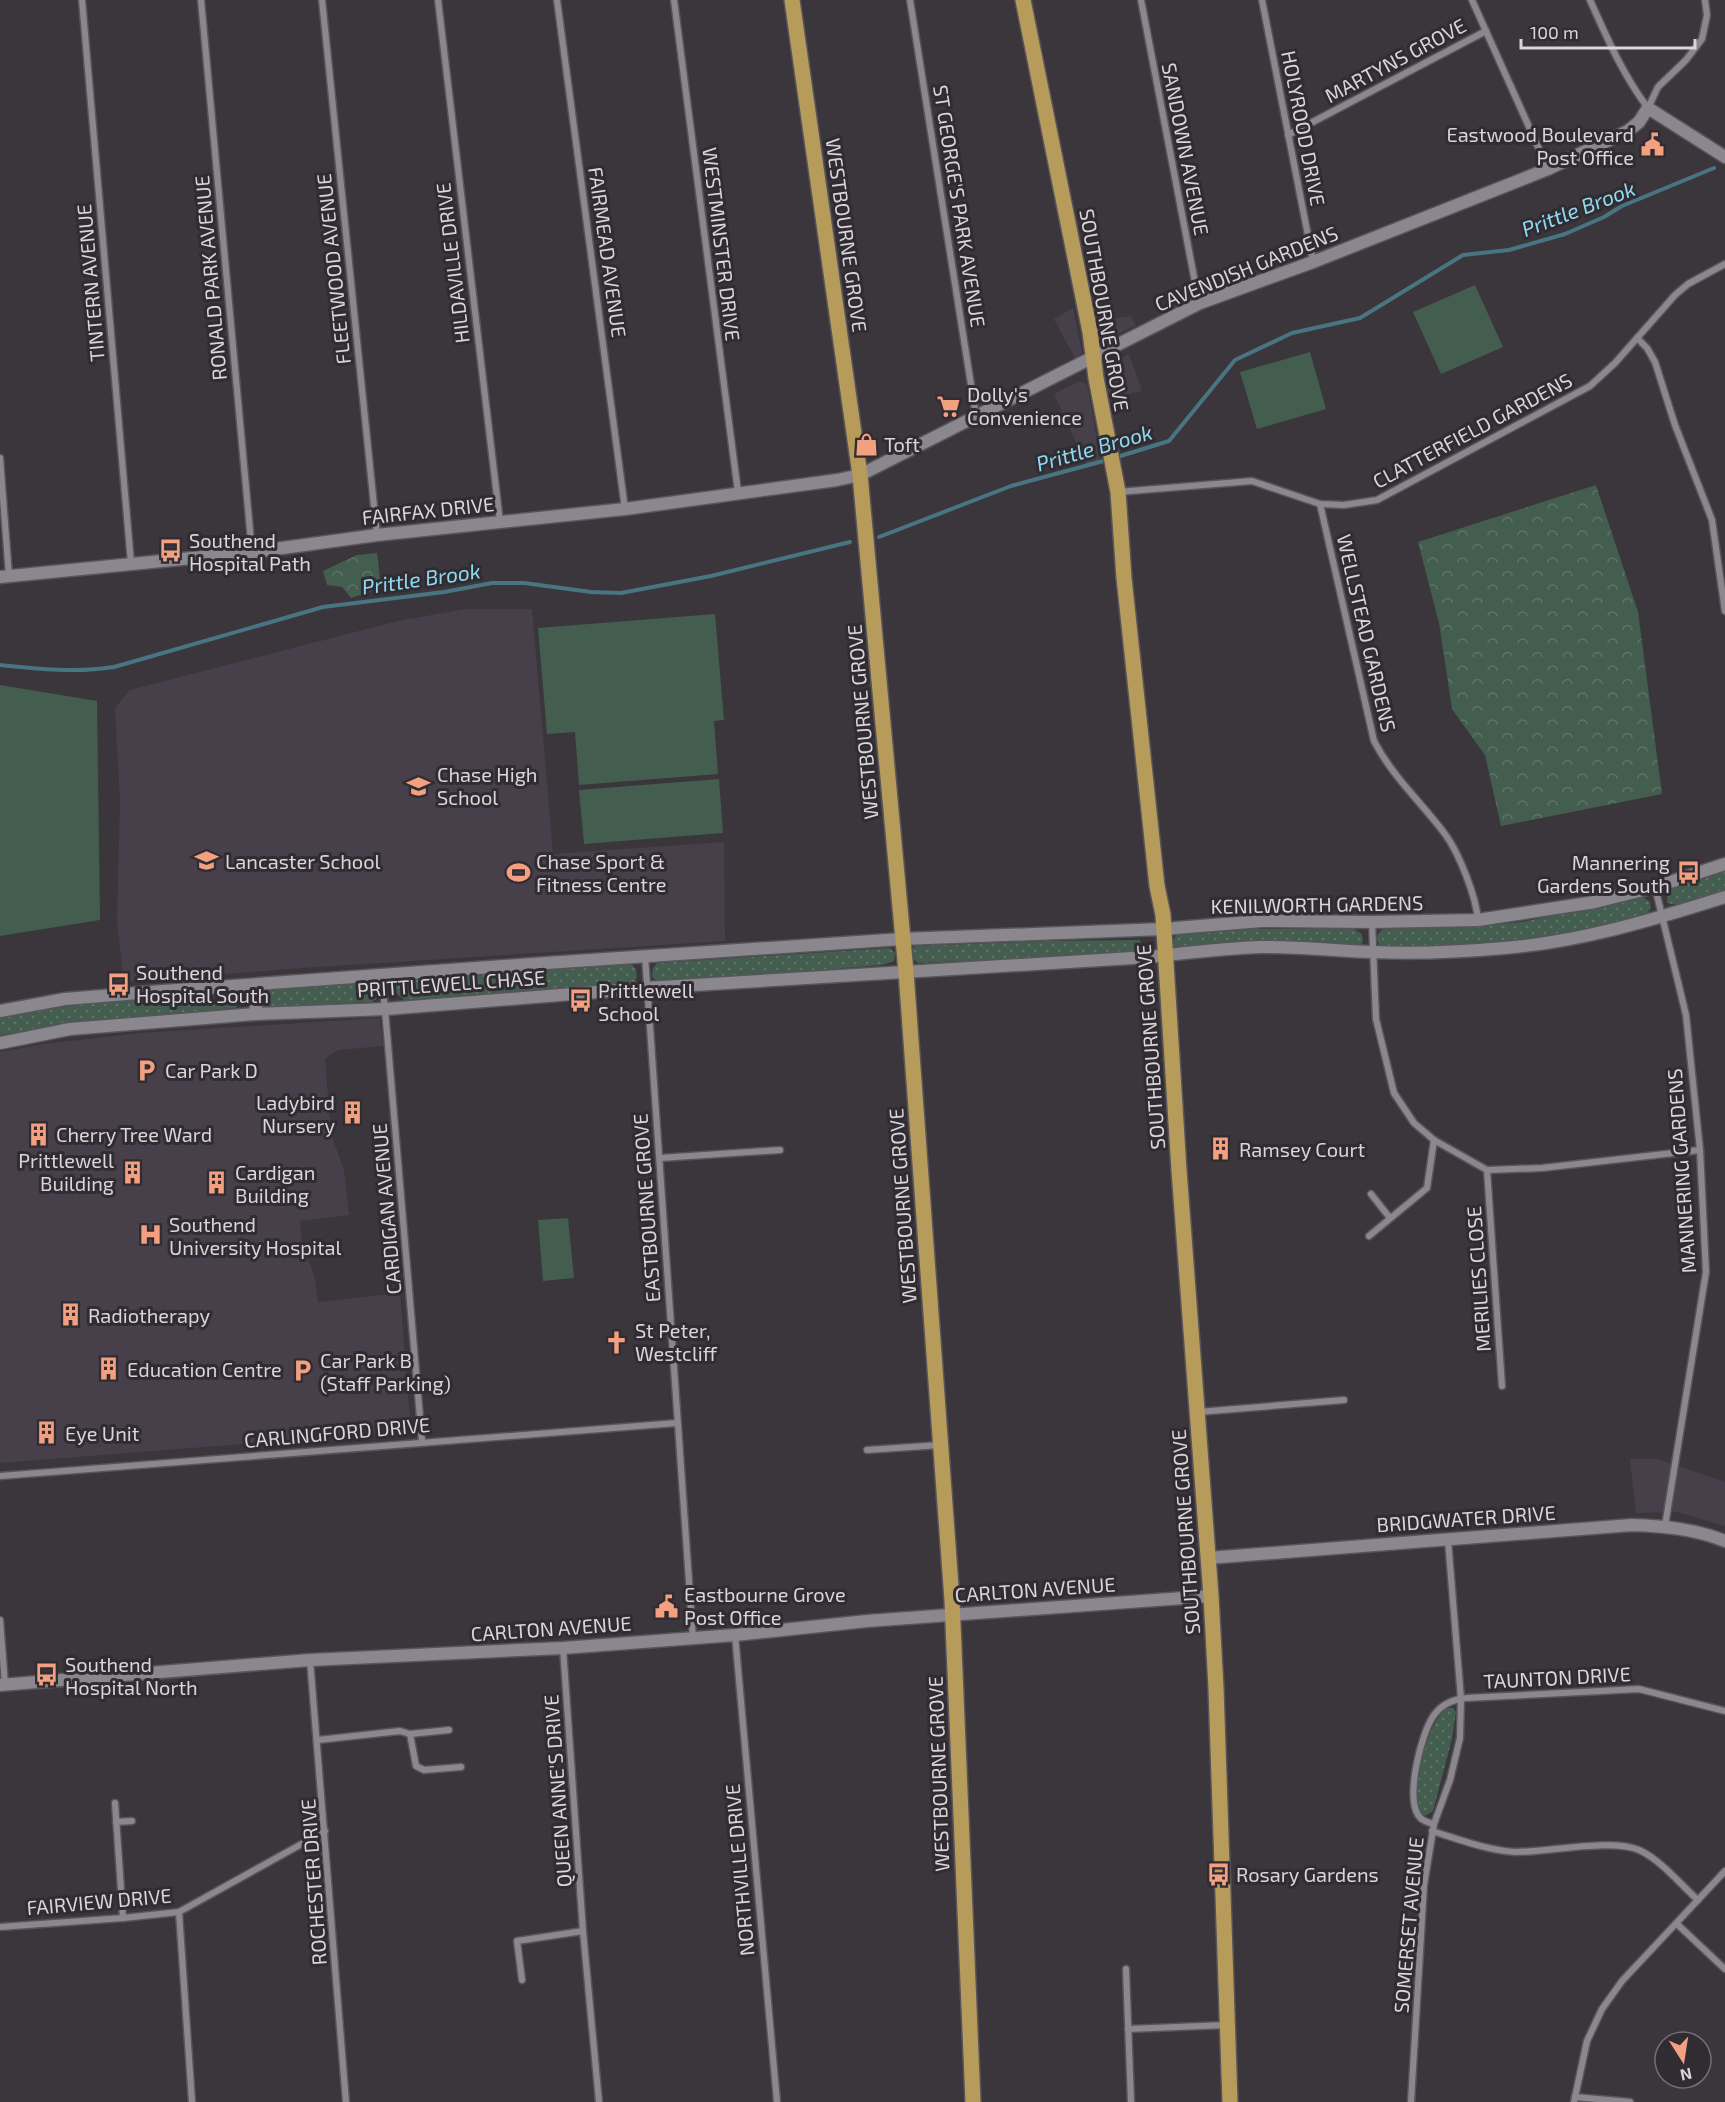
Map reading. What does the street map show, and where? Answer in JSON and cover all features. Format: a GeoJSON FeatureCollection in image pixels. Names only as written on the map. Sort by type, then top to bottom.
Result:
{"type":"FeatureCollection","features":[{"type":"Feature","properties":{"kind":"main road","name":"WESTBOURNE GROVE"},"geometry":{"type":"LineString","coordinates":[[792,0],[860,475],[906,972],[952,1615],[973,2102]]}},
{"type":"Feature","properties":{"kind":"main road","name":"SOUTHBOURNE GROVE"},"geometry":{"type":"LineString","coordinates":[[1023,0],[1094,357],[1118,492],[1125,588],[1163,929],[1217,1699],[1230,2102]]}},
{"type":"Feature","properties":{"kind":"street","name":"TINTERN AVENUE"},"geometry":{"type":"LineString","coordinates":[[82,0],[131,563]]}},
{"type":"Feature","properties":{"kind":"street","name":"RONALD PARK AVENUE"},"geometry":{"type":"LineString","coordinates":[[201,0],[252,552]]}},
{"type":"Feature","properties":{"kind":"street","name":"FLEETWOOD AVENUE"},"geometry":{"type":"LineString","coordinates":[[322,0],[377,535]]}},
{"type":"Feature","properties":{"kind":"street","name":"HILDAVILLE DRIVE"},"geometry":{"type":"LineString","coordinates":[[438,0],[500,522]]}},
{"type":"Feature","properties":{"kind":"street","name":"FAIRMEAD AVENUE"},"geometry":{"type":"LineString","coordinates":[[557,0],[626,509]]}},
{"type":"Feature","properties":{"kind":"street","name":"WESTMINSTER DRIVE"},"geometry":{"type":"LineString","coordinates":[[674,0],[738,492]]}},
{"type":"Feature","properties":{"kind":"street","name":"ST GEORGE'S PARK AVENUE"},"geometry":{"type":"LineString","coordinates":[[910,0],[976,417]]}},
{"type":"Feature","properties":{"kind":"street","name":"SANDOWN AVENUE"},"geometry":{"type":"LineString","coordinates":[[1141,0],[1200,303]]}},
{"type":"Feature","properties":{"kind":"street","name":"HOLYROOD DRIVE"},"geometry":{"type":"LineString","coordinates":[[1262,0],[1313,262]]}},
{"type":"Feature","properties":{"kind":"street"},"geometry":{"type":"LineString","coordinates":[[1472,0],[1548,169]]}},
{"type":"Feature","properties":{"kind":"street"},"geometry":{"type":"LineString","coordinates":[[1590,0],[1619,64],[1631,86],[1648,108],[1725,157]]}},
{"type":"Feature","properties":{"kind":"street"},"geometry":{"type":"LineString","coordinates":[[1648,108],[1658,87],[1686,60],[1702,39],[1707,15],[1705,0]]}},
{"type":"Feature","properties":{"kind":"street","name":"MARTYNS GROVE"},"geometry":{"type":"LineString","coordinates":[[1288,135],[1486,31]]}},
{"type":"Feature","properties":{"kind":"street","name":"CAVENDISH GARDENS"},"geometry":{"type":"LineString","coordinates":[[860,475],[1200,303],[1313,262],[1548,169],[1628,130],[1639,122],[1648,108]]}},
{"type":"Feature","properties":{"kind":"street","name":"CLATTERFIELD GARDENS"},"geometry":{"type":"LineString","coordinates":[[1118,492],[1252,481],[1320,504],[1344,505],[1377,500],[1590,386],[1675,295],[1688,284],[1725,264]]}},
{"type":"Feature","properties":{"kind":"street"},"geometry":{"type":"LineString","coordinates":[[1637,338],[1647,348],[1655,362],[1675,425],[1712,520],[1725,611]]}},
{"type":"Feature","properties":{"kind":"street"},"geometry":{"type":"LineString","coordinates":[[0,458],[4,577]]}},
{"type":"Feature","properties":{"kind":"street","name":"FAIRFAX DRIVE"},"geometry":{"type":"LineString","coordinates":[[4,577],[252,552],[377,535],[626,509],[860,475]]}},
{"type":"Feature","properties":{"kind":"street","name":"WELLSTEAD GARDENS"},"geometry":{"type":"LineString","coordinates":[[1320,504],[1374,741],[1393,772],[1446,836],[1472,888],[1478,920]]}},
{"type":"Feature","properties":{"kind":"street","name":"KENILWORTH GARDENS"},"geometry":{"type":"LineString","coordinates":[[903,944],[1054,932],[1163,929],[1262,921],[1478,920],[1595,902],[1654,887],[1725,864]]}},
{"type":"Feature","properties":{"kind":"street","name":"MANNERING GARDENS"},"geometry":{"type":"LineString","coordinates":[[1654,887],[1686,1015],[1700,1150],[1706,1272],[1665,1526]]}},
{"type":"Feature","properties":{"kind":"street"},"geometry":{"type":"LineString","coordinates":[[906,972],[1263,947],[1373,952],[1505,948],[1578,937],[1663,917],[1725,897]]}},
{"type":"Feature","properties":{"kind":"street"},"geometry":{"type":"LineString","coordinates":[[1372,922],[1376,1019],[1394,1093],[1414,1123],[1434,1140],[1487,1170],[1542,1168],[1700,1150]]}},
{"type":"Feature","properties":{"kind":"street"},"geometry":{"type":"LineString","coordinates":[[1054,932],[1154,938],[1160,941],[1165,953]]}},
{"type":"Feature","properties":{"kind":"street"},"geometry":{"type":"LineString","coordinates":[[903,944],[909,960],[915,964],[995,967]]}},
{"type":"Feature","properties":{"kind":"street","name":"PRITTLEWELL CHASE"},"geometry":{"type":"LineString","coordinates":[[0,1011],[65,999],[271,982],[645,956],[903,944]]}},
{"type":"Feature","properties":{"kind":"street","name":"EASTBOURNE GROVE"},"geometry":{"type":"LineString","coordinates":[[645,956],[693,1638]]}},
{"type":"Feature","properties":{"kind":"street","name":"PRITTLEWELL CHASE"},"geometry":{"type":"LineString","coordinates":[[0,1043],[70,1029],[906,972]]}},
{"type":"Feature","properties":{"kind":"street","name":"CARDIGAN AVENUE"},"geometry":{"type":"LineString","coordinates":[[382,975],[422,1442]]}},
{"type":"Feature","properties":{"kind":"street"},"geometry":{"type":"LineString","coordinates":[[163,991],[196,996],[247,994],[259,985],[271,982]]}},
{"type":"Feature","properties":{"kind":"street"},"geometry":{"type":"LineString","coordinates":[[247,994],[253,998],[256,1006],[250,1015]]}},
{"type":"Feature","properties":{"kind":"street"},"geometry":{"type":"LineString","coordinates":[[1369,1236],[1427,1188],[1434,1140]]}},
{"type":"Feature","properties":{"kind":"street"},"geometry":{"type":"LineString","coordinates":[[660,1158],[780,1150]]}},
{"type":"Feature","properties":{"kind":"street","name":"MERILIES CLOSE"},"geometry":{"type":"LineString","coordinates":[[1487,1170],[1502,1386]]}},
{"type":"Feature","properties":{"kind":"street"},"geometry":{"type":"LineString","coordinates":[[1371,1194],[1390,1218]]}},
{"type":"Feature","properties":{"kind":"street"},"geometry":{"type":"LineString","coordinates":[[1197,1412],[1344,1400]]}},
{"type":"Feature","properties":{"kind":"street","name":"CARLINGFORD DRIVE"},"geometry":{"type":"LineString","coordinates":[[0,1476],[677,1423]]}},
{"type":"Feature","properties":{"kind":"street"},"geometry":{"type":"LineString","coordinates":[[867,1450],[940,1445]]}},
{"type":"Feature","properties":{"kind":"street","name":"BRIDGWATER DRIVE"},"geometry":{"type":"LineString","coordinates":[[1208,1558],[1632,1525],[1665,1526],[1708,1534],[1725,1541]]}},
{"type":"Feature","properties":{"kind":"street","name":"SOMERSET AVENUE"},"geometry":{"type":"LineString","coordinates":[[1410,2102],[1424,1885],[1433,1828],[1450,1780],[1460,1738],[1461,1699],[1448,1539]]}},
{"type":"Feature","properties":{"kind":"street","name":"CARLTON AVENUE"},"geometry":{"type":"LineString","coordinates":[[2,1685],[310,1660],[563,1648],[1211,1596]]}},
{"type":"Feature","properties":{"kind":"street"},"geometry":{"type":"LineString","coordinates":[[0,1620],[2,1685]]}},
{"type":"Feature","properties":{"kind":"street","name":"NORTHVILLE DRIVE"},"geometry":{"type":"LineString","coordinates":[[735,1635],[777,2102]]}},
{"type":"Feature","properties":{"kind":"street","name":"QUEEN ANNE'S DRIVE"},"geometry":{"type":"LineString","coordinates":[[563,1648],[583,1931],[599,2102]]}},
{"type":"Feature","properties":{"kind":"street","name":"ROCHESTER DRIVE"},"geometry":{"type":"LineString","coordinates":[[310,1660],[346,2102]]}},
{"type":"Feature","properties":{"kind":"street","name":"TAUNTON DRIVE"},"geometry":{"type":"LineString","coordinates":[[1461,1699],[1639,1689],[1725,1711]]}},
{"type":"Feature","properties":{"kind":"street"},"geometry":{"type":"LineString","coordinates":[[1461,1699],[1446,1704],[1435,1713],[1423,1740],[1416,1771],[1414,1801],[1418,1816],[1433,1828],[1486,1846],[1513,1852],[1618,1845],[1637,1849],[1650,1856],[1698,1900]]}},
{"type":"Feature","properties":{"kind":"street"},"geometry":{"type":"LineString","coordinates":[[318,1740],[400,1731],[410,1734],[449,1730]]}},
{"type":"Feature","properties":{"kind":"street"},"geometry":{"type":"LineString","coordinates":[[410,1734],[416,1766],[424,1770],[461,1767]]}},
{"type":"Feature","properties":{"kind":"street"},"geometry":{"type":"LineString","coordinates":[[115,1803],[123,1918]]}},
{"type":"Feature","properties":{"kind":"street"},"geometry":{"type":"LineString","coordinates":[[116,1822],[132,1821]]}},
{"type":"Feature","properties":{"kind":"street","name":"FAIRVIEW DRIVE"},"geometry":{"type":"LineString","coordinates":[[0,1927],[179,1912],[325,1831]]}},
{"type":"Feature","properties":{"kind":"street"},"geometry":{"type":"LineString","coordinates":[[1629,2102],[1575,2100],[1587,2041],[1602,2009],[1622,1981],[1725,1871]]}},
{"type":"Feature","properties":{"kind":"street"},"geometry":{"type":"LineString","coordinates":[[179,1912],[192,2102]]}},
{"type":"Feature","properties":{"kind":"street"},"geometry":{"type":"LineString","coordinates":[[1677,1924],[1725,1969]]}},
{"type":"Feature","properties":{"kind":"street"},"geometry":{"type":"LineString","coordinates":[[522,1980],[517,1941],[583,1931]]}},
{"type":"Feature","properties":{"kind":"street"},"geometry":{"type":"LineString","coordinates":[[1126,1969],[1131,2102]]}},
{"type":"Feature","properties":{"kind":"street"},"geometry":{"type":"LineString","coordinates":[[1128,2029],[1228,2025]]}},
{"type":"Feature","properties":{"kind":"shaded area"},"geometry":{"type":"Polygon","coordinates":[[[1073,308],[1082,353],[1075,358],[1054,319],[1073,308]]]}},
{"type":"Feature","properties":{"kind":"shaded area"},"geometry":{"type":"Polygon","coordinates":[[[1131,316],[1136,325],[1099,343],[1096,321],[1131,316]]]}},
{"type":"Feature","properties":{"kind":"shaded area"},"geometry":{"type":"Polygon","coordinates":[[[1129,354],[1142,391],[1110,398],[1107,386],[1116,361],[1129,354]]]}},
{"type":"Feature","properties":{"kind":"shaded area"},"geometry":{"type":"Polygon","coordinates":[[[1079,381],[1087,384],[1101,461],[1086,465],[1054,394],[1079,381]]]}},
{"type":"Feature","properties":{"kind":"shaded area","name":"Chase High School"},"geometry":{"type":"Polygon","coordinates":[[[466,609],[532,609],[553,854],[724,842],[725,941],[301,968],[124,982],[117,922],[120,800],[115,708],[130,690],[398,621],[466,609]]]}},
{"type":"Feature","properties":{"kind":"shaded area","name":"Southend University Hospital"},"geometry":{"type":"Polygon","coordinates":[[[380,1018],[383,1046],[339,1050],[325,1058],[331,1134],[344,1170],[349,1215],[300,1221],[303,1249],[314,1274],[318,1302],[400,1293],[411,1431],[0,1463],[0,1052],[44,1044],[141,1033],[380,1018]]]}},
{"type":"Feature","properties":{"kind":"shaded area"},"geometry":{"type":"Polygon","coordinates":[[[1630,1459],[1658,1459],[1725,1482],[1725,1526],[1677,1512],[1636,1513],[1630,1459]]]}},
{"type":"Feature","properties":{"kind":"green space"},"geometry":{"type":"Polygon","coordinates":[[[1475,285],[1503,347],[1441,374],[1413,312],[1475,285]]]}},
{"type":"Feature","properties":{"kind":"green space"},"geometry":{"type":"Polygon","coordinates":[[[1310,352],[1326,409],[1257,429],[1240,372],[1310,352]]]}},
{"type":"Feature","properties":{"kind":"green space"},"geometry":{"type":"Polygon","coordinates":[[[1596,485],[1638,612],[1662,794],[1501,826],[1485,755],[1452,709],[1439,623],[1418,542],[1596,485]]]}},
{"type":"Feature","properties":{"kind":"green space"},"geometry":{"type":"Polygon","coordinates":[[[377,553],[381,588],[351,598],[342,587],[327,585],[323,571],[357,555],[377,553]]]}},
{"type":"Feature","properties":{"kind":"green space"},"geometry":{"type":"Polygon","coordinates":[[[715,614],[724,720],[714,721],[718,774],[579,785],[575,732],[547,734],[538,628],[715,614]]]}},
{"type":"Feature","properties":{"kind":"green space"},"geometry":{"type":"Polygon","coordinates":[[[0,685],[97,701],[100,920],[0,936],[0,685]]]}},
{"type":"Feature","properties":{"kind":"green space"},"geometry":{"type":"Polygon","coordinates":[[[719,779],[723,833],[584,844],[579,790],[719,779]]]}},
{"type":"Feature","properties":{"kind":"green space"},"geometry":{"type":"Polygon","coordinates":[[[1725,871],[1725,890],[1677,905],[1667,903],[1667,891],[1672,888],[1725,871]]]}},
{"type":"Feature","properties":{"kind":"green space"},"geometry":{"type":"Polygon","coordinates":[[[1643,897],[1650,902],[1651,908],[1647,914],[1536,939],[1468,946],[1382,948],[1377,940],[1379,933],[1385,928],[1456,928],[1522,922],[1643,897]]]}},
{"type":"Feature","properties":{"kind":"green space"},"geometry":{"type":"Polygon","coordinates":[[[1252,929],[1354,929],[1362,934],[1363,942],[1358,947],[1174,949],[1171,946],[1176,935],[1252,929]]]}},
{"type":"Feature","properties":{"kind":"green space"},"geometry":{"type":"Polygon","coordinates":[[[1140,940],[1142,951],[1045,958],[918,963],[910,956],[910,951],[915,946],[1140,940]]]}},
{"type":"Feature","properties":{"kind":"green space"},"geometry":{"type":"Polygon","coordinates":[[[890,948],[895,953],[894,961],[882,965],[660,983],[652,977],[653,968],[657,963],[890,948]]]}},
{"type":"Feature","properties":{"kind":"green space"},"geometry":{"type":"Polygon","coordinates":[[[631,964],[636,969],[637,977],[634,984],[404,1000],[396,993],[395,986],[403,981],[631,964]]]}},
{"type":"Feature","properties":{"kind":"green space"},"geometry":{"type":"Polygon","coordinates":[[[372,983],[377,990],[378,997],[372,1002],[262,1007],[261,1003],[269,989],[372,983]]]}},
{"type":"Feature","properties":{"kind":"green space"},"geometry":{"type":"Polygon","coordinates":[[[160,997],[182,1003],[237,999],[236,1008],[88,1022],[0,1035],[0,1018],[72,1005],[160,997]]]}},
{"type":"Feature","properties":{"kind":"green space"},"geometry":{"type":"Polygon","coordinates":[[[568,1218],[574,1278],[543,1281],[538,1220],[568,1218]]]}},
{"type":"Feature","properties":{"kind":"green space"},"geometry":{"type":"Polygon","coordinates":[[[1447,1708],[1453,1708],[1456,1712],[1452,1739],[1433,1811],[1425,1816],[1419,1807],[1417,1794],[1421,1760],[1433,1728],[1447,1708]]]}},
{"type":"Feature","properties":{"kind":"waterway","name":"Prittle Brook"},"geometry":{"type":"LineString","coordinates":[[1114,458],[1169,441],[1235,360],[1292,333],[1360,318],[1463,255],[1509,250],[1565,234],[1604,217],[1622,206],[1714,168]]}},
{"type":"Feature","properties":{"kind":"waterway","name":"Prittle Brook"},"geometry":{"type":"LineString","coordinates":[[879,537],[1011,486],[1107,460]]}},
{"type":"Feature","properties":{"kind":"waterway","name":"Prittle Brook"},"geometry":{"type":"LineString","coordinates":[[0,665],[71,670],[114,667],[323,607],[444,592],[492,583],[524,583],[591,592],[621,593],[711,576],[850,542]]}},
{"type":"Feature","properties":{"kind":"place","name":"Eastwood Boulevard Post Office"},"geometry":{"type":"Point","coordinates":[1652,145]}},
{"type":"Feature","properties":{"kind":"place","name":"Dolly's Convenience"},"geometry":{"type":"Point","coordinates":[949,406]}},
{"type":"Feature","properties":{"kind":"place","name":"Toft"},"geometry":{"type":"Point","coordinates":[866,444]}},
{"type":"Feature","properties":{"kind":"place","name":"Southend Hospital Path"},"geometry":{"type":"Point","coordinates":[171,551]}},
{"type":"Feature","properties":{"kind":"place","name":"Chase High School"},"geometry":{"type":"Point","coordinates":[419,786]}},
{"type":"Feature","properties":{"kind":"place","name":"Lancaster School"},"geometry":{"type":"Point","coordinates":[207,861]}},
{"type":"Feature","properties":{"kind":"place","name":"Chase Sport & Fitness Centre"},"geometry":{"type":"Point","coordinates":[518,872]}},
{"type":"Feature","properties":{"kind":"place","name":"Mannering Gardens South"},"geometry":{"type":"Point","coordinates":[1688,873]}},
{"type":"Feature","properties":{"kind":"place","name":"Southend Hospital South"},"geometry":{"type":"Point","coordinates":[118,984]}},
{"type":"Feature","properties":{"kind":"place","name":"Prittlewell School"},"geometry":{"type":"Point","coordinates":[580,1001]}},
{"type":"Feature","properties":{"kind":"place","name":"Car Park D"},"geometry":{"type":"Point","coordinates":[147,1070]}},
{"type":"Feature","properties":{"kind":"place","name":"Ladybird Nursery"},"geometry":{"type":"Point","coordinates":[353,1113]}},
{"type":"Feature","properties":{"kind":"place","name":"Cherry Tree Ward"},"geometry":{"type":"Point","coordinates":[38,1134]}},
{"type":"Feature","properties":{"kind":"place","name":"Ramsey Court"},"geometry":{"type":"Point","coordinates":[1221,1149]}},
{"type":"Feature","properties":{"kind":"place","name":"Prittlewell Building"},"geometry":{"type":"Point","coordinates":[132,1172]}},
{"type":"Feature","properties":{"kind":"place","name":"Cardigan Building"},"geometry":{"type":"Point","coordinates":[217,1183]}},
{"type":"Feature","properties":{"kind":"place","name":"Southend University Hospital"},"geometry":{"type":"Point","coordinates":[151,1235]}},
{"type":"Feature","properties":{"kind":"place","name":"Radiotherapy"},"geometry":{"type":"Point","coordinates":[70,1315]}},
{"type":"Feature","properties":{"kind":"place","name":"St Peter, Westcliff"},"geometry":{"type":"Point","coordinates":[617,1342]}},
{"type":"Feature","properties":{"kind":"place","name":"Education Centre"},"geometry":{"type":"Point","coordinates":[109,1369]}},
{"type":"Feature","properties":{"kind":"place","name":"Car Park B (Staff Parking)"},"geometry":{"type":"Point","coordinates":[302,1371]}},
{"type":"Feature","properties":{"kind":"place","name":"Eye Unit"},"geometry":{"type":"Point","coordinates":[47,1433]}},
{"type":"Feature","properties":{"kind":"place","name":"Eastbourne Grove Post Office"},"geometry":{"type":"Point","coordinates":[666,1606]}},
{"type":"Feature","properties":{"kind":"place","name":"Southend Hospital North"},"geometry":{"type":"Point","coordinates":[47,1675]}},
{"type":"Feature","properties":{"kind":"place","name":"Rosary Gardens"},"geometry":{"type":"Point","coordinates":[1218,1874]}}]}
